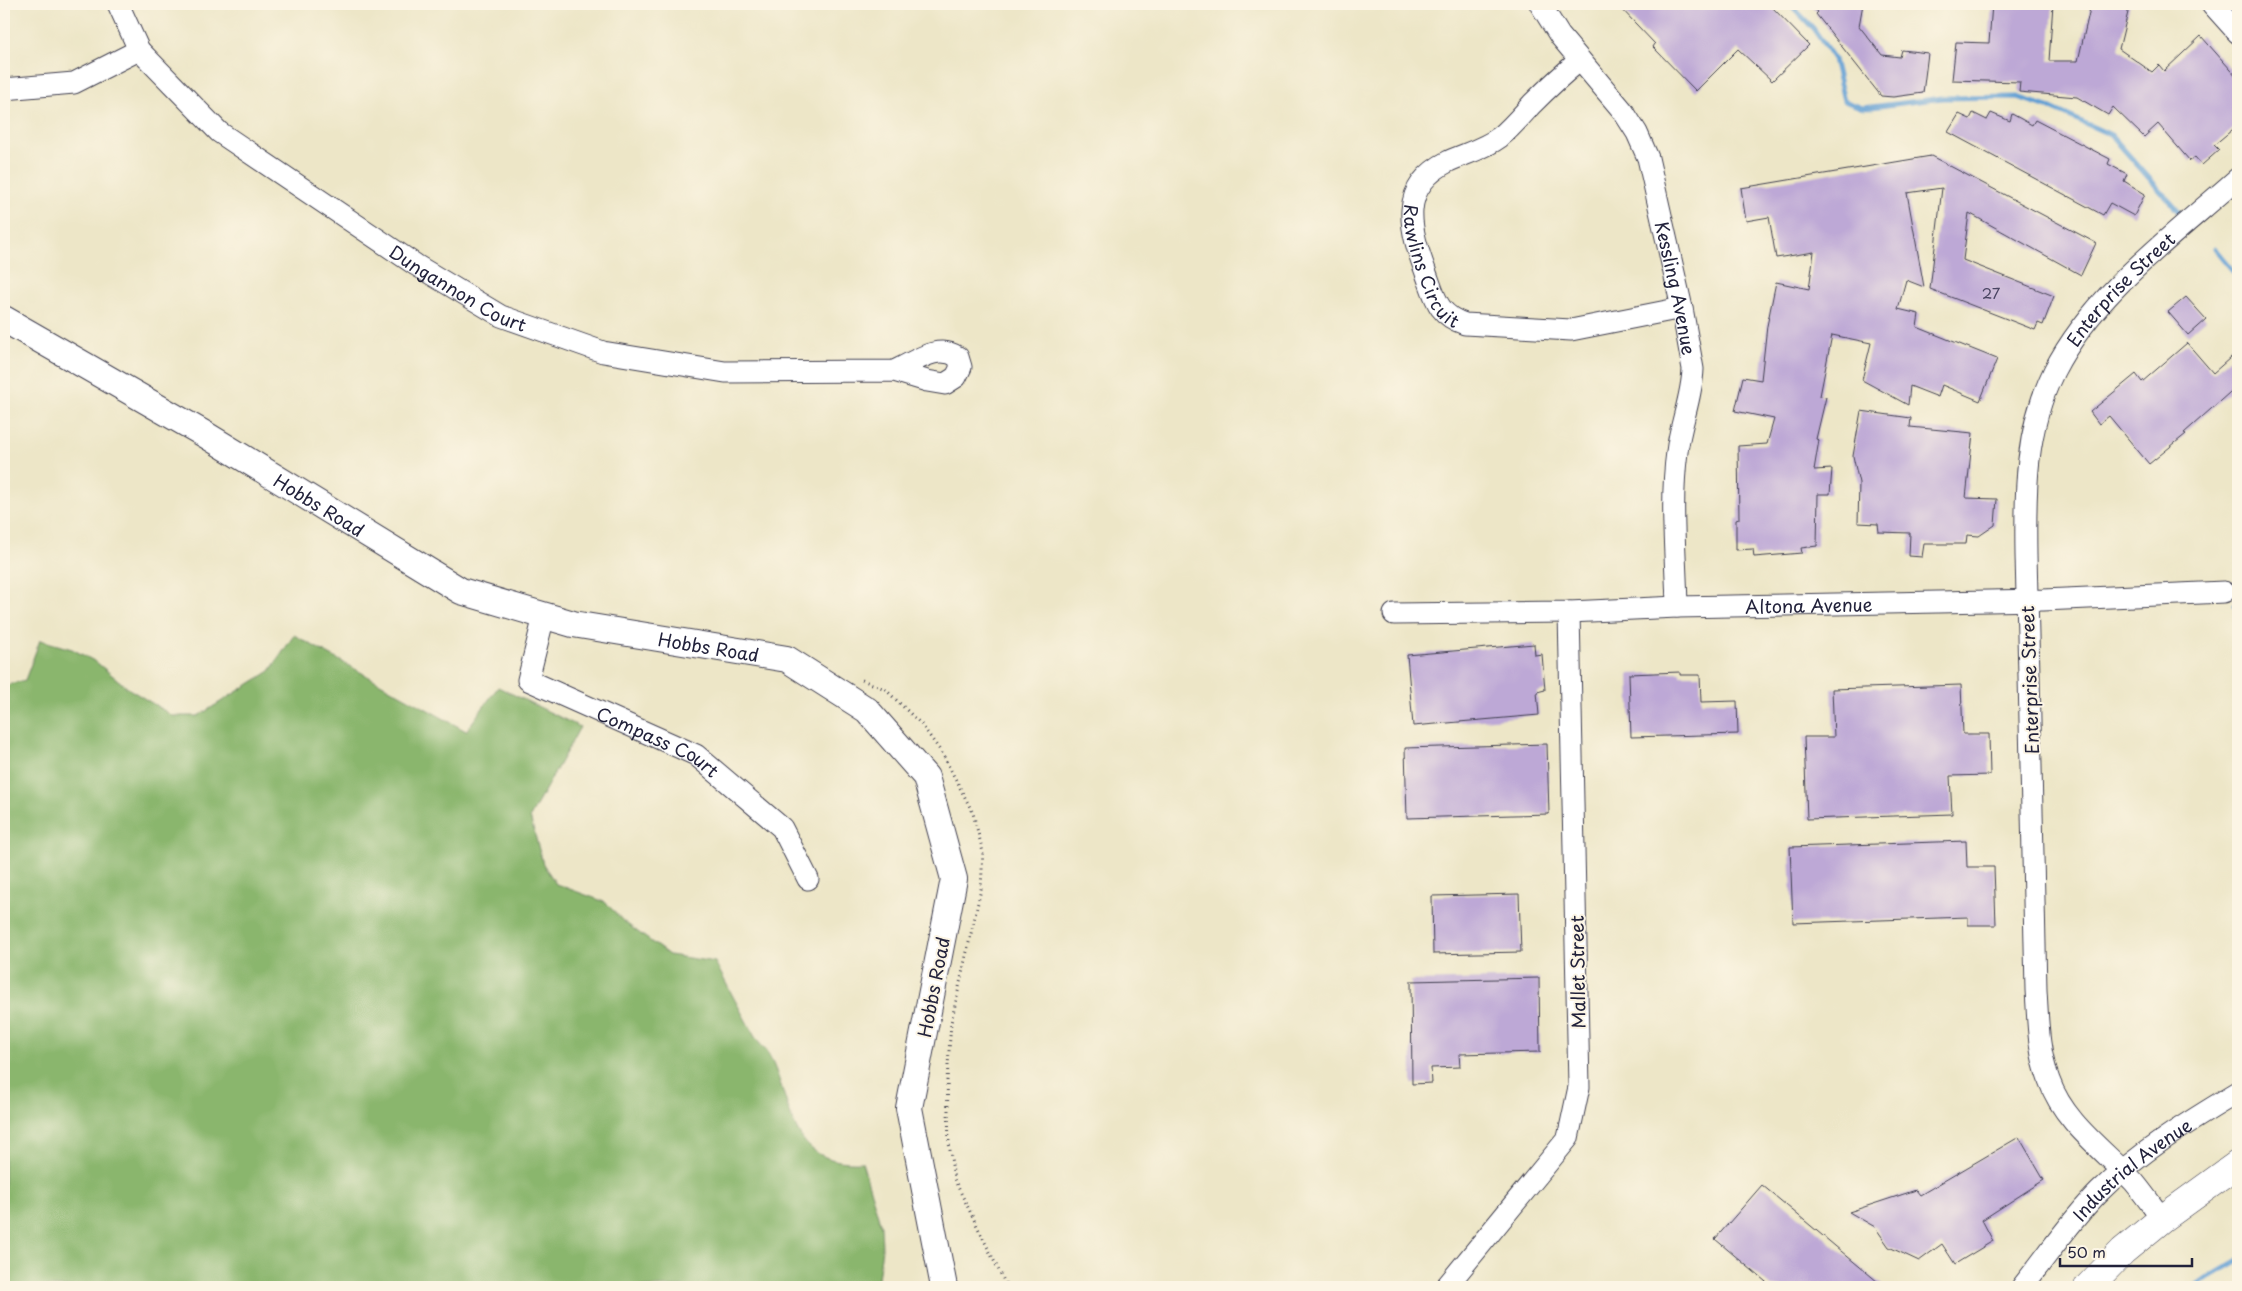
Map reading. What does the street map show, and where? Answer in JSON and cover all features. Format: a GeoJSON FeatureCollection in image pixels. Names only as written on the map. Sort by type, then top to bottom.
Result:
{"type":"FeatureCollection","features":[{"type":"Feature","properties":{"kind":"main road"},"geometry":{"type":"LineString","coordinates":[[2088,1287],[2123,1251],[2162,1219],[2238,1164]]}},
{"type":"Feature","properties":{"kind":"street","name":"Dungannon Court"},"geometry":{"type":"LineString","coordinates":[[118,4],[138,50],[218,132],[416,265],[501,316],[603,352],[725,372],[894,370]]}},
{"type":"Feature","properties":{"kind":"street","name":"Kessling Avenue"},"geometry":{"type":"LineString","coordinates":[[1540,4],[1560,36],[1623,111],[1637,133],[1648,158],[1682,308],[1693,369],[1692,384],[1676,454],[1674,487],[1677,607]]}},
{"type":"Feature","properties":{"kind":"street"},"geometry":{"type":"LineString","coordinates":[[2212,4],[2238,33]]}},
{"type":"Feature","properties":{"kind":"street"},"geometry":{"type":"LineString","coordinates":[[4,89],[74,82],[138,50]]}},
{"type":"Feature","properties":{"kind":"street","name":"Rawlins Circuit"},"geometry":{"type":"LineString","coordinates":[[1580,60],[1551,85],[1502,135],[1476,151],[1448,162],[1437,169],[1424,180],[1416,191],[1411,207],[1410,222],[1414,242],[1438,304],[1443,313],[1452,320],[1465,324],[1558,330],[1586,327],[1682,308]]}},
{"type":"Feature","properties":{"kind":"street","name":"Enterprise Street"},"geometry":{"type":"LineString","coordinates":[[2162,1219],[2122,1170],[2093,1143],[2063,1108],[2049,1081],[2040,1050],[2036,990],[2027,600],[2025,496],[2027,466],[2031,436],[2040,405],[2054,372],[2070,343],[2092,312],[2120,282],[2238,178]]}},
{"type":"Feature","properties":{"kind":"street","name":"Hobbs Road"},"geometry":{"type":"LineString","coordinates":[[4,319],[206,434],[461,591],[573,624],[787,659],[868,710],[926,777],[954,879],[908,1108],[944,1287]]}},
{"type":"Feature","properties":{"kind":"street","name":"Altona Avenue"},"geometry":{"type":"LineString","coordinates":[[1394,614],[1569,612],[1677,607],[2027,600],[2224,592]]}},
{"type":"Feature","properties":{"kind":"street","name":"Mallet Street"},"geometry":{"type":"LineString","coordinates":[[1446,1287],[1568,1138],[1579,1087],[1569,612]]}},
{"type":"Feature","properties":{"kind":"street","name":"Compass Court"},"geometry":{"type":"LineString","coordinates":[[544,616],[528,680],[696,755],[782,828],[808,879]]}},
{"type":"Feature","properties":{"kind":"street","name":"Industrial Avenue"},"geometry":{"type":"LineString","coordinates":[[2022,1287],[2086,1206],[2122,1170],[2200,1115],[2238,1092]]}},
{"type":"Feature","properties":{"kind":"path"},"geometry":{"type":"LineString","coordinates":[[860,679],[885,689],[921,724],[942,752],[973,813],[983,852],[981,889],[951,1023],[947,1080],[949,1143],[954,1178],[1007,1287]]}},
{"type":"Feature","properties":{"kind":"green space"},"geometry":{"type":"Polygon","coordinates":[[[294,635],[466,731],[498,687],[580,727],[530,817],[543,864],[556,884],[605,902],[623,921],[669,955],[715,962],[755,1037],[769,1055],[796,1128],[806,1143],[819,1154],[837,1161],[862,1162],[881,1226],[882,1248],[877,1287],[4,1287],[4,686],[25,680],[40,640],[72,649],[96,662],[129,689],[173,716],[198,716],[270,671],[294,635]]]}},
{"type":"Feature","properties":{"kind":"building"},"geometry":{"type":"Polygon","coordinates":[[[1617,4],[1769,4],[1809,45],[1772,81],[1738,49],[1696,91],[1653,47],[1655,44],[1617,4]]]}},
{"type":"Feature","properties":{"kind":"building"},"geometry":{"type":"Polygon","coordinates":[[[1809,4],[1863,4],[1859,26],[1882,55],[1900,57],[1902,50],[1928,53],[1923,93],[1893,97],[1881,96],[1816,14],[1818,12],[1809,4]]]}},
{"type":"Feature","properties":{"kind":"building"},"geometry":{"type":"Polygon","coordinates":[[[1992,4],[2053,4],[2049,61],[2078,61],[2091,4],[2130,4],[2119,49],[2152,72],[2159,65],[2164,71],[2201,36],[2238,78],[2238,125],[2214,145],[2219,150],[2202,165],[2195,157],[2190,161],[2158,124],[2144,137],[2113,107],[2108,115],[2077,97],[2019,92],[2020,82],[1952,80],[1956,42],[1989,43],[1992,4]]]}},
{"type":"Feature","properties":{"kind":"building"},"geometry":{"type":"Polygon","coordinates":[[[1973,113],[1987,120],[1991,113],[2010,121],[2012,114],[2032,125],[2035,120],[2110,159],[2108,164],[2127,174],[2124,181],[2145,194],[2134,216],[2110,203],[2103,215],[1948,132],[1959,114],[1970,119],[1973,113]]]}},
{"type":"Feature","properties":{"kind":"building"},"geometry":{"type":"Polygon","coordinates":[[[1931,156],[2096,243],[2081,275],[1969,213],[1963,260],[2054,296],[2043,325],[2038,323],[2035,330],[1930,289],[1942,188],[1907,193],[1924,287],[1906,280],[1898,309],[1919,314],[1917,327],[1997,359],[1980,401],[1942,385],[1938,397],[1910,386],[1908,405],[1862,380],[1871,343],[1832,335],[1820,396],[1826,397],[1816,439],[1819,440],[1814,470],[1832,469],[1830,494],[1818,494],[1817,546],[1801,548],[1802,553],[1754,557],[1753,549],[1736,550],[1736,520],[1739,519],[1738,446],[1767,444],[1774,419],[1735,411],[1743,377],[1761,380],[1767,326],[1776,282],[1809,289],[1814,252],[1776,258],[1769,217],[1746,221],[1741,188],[1931,156]]]}},
{"type":"Feature","properties":{"kind":"building"},"geometry":{"type":"Polygon","coordinates":[[[2186,297],[2206,319],[2188,335],[2168,312],[2186,297]]]}},
{"type":"Feature","properties":{"kind":"building"},"geometry":{"type":"Polygon","coordinates":[[[2187,343],[2213,373],[2238,351],[2238,385],[2184,433],[2186,434],[2149,464],[2109,416],[2099,424],[2090,412],[2136,374],[2142,382],[2187,343]]]}},
{"type":"Feature","properties":{"kind":"building"},"geometry":{"type":"Polygon","coordinates":[[[1861,411],[1911,418],[1910,427],[1973,433],[1966,498],[1997,499],[1995,525],[1979,536],[1967,535],[1966,544],[1924,544],[1922,557],[1909,556],[1910,533],[1879,532],[1878,524],[1858,523],[1859,483],[1853,456],[1861,411]]]}},
{"type":"Feature","properties":{"kind":"building"},"geometry":{"type":"Polygon","coordinates":[[[1534,644],[1535,655],[1542,654],[1545,690],[1537,692],[1539,715],[1413,726],[1407,655],[1534,644]]]}},
{"type":"Feature","properties":{"kind":"building"},"geometry":{"type":"Polygon","coordinates":[[[1680,672],[1680,675],[1700,675],[1701,702],[1737,701],[1738,734],[1631,737],[1629,674],[1680,672]]]}},
{"type":"Feature","properties":{"kind":"building"},"geometry":{"type":"Polygon","coordinates":[[[1961,685],[1963,734],[1989,734],[1990,775],[1950,776],[1952,814],[1807,819],[1804,737],[1834,737],[1832,689],[1961,685]]]}},
{"type":"Feature","properties":{"kind":"building"},"geometry":{"type":"Polygon","coordinates":[[[1547,744],[1549,814],[1407,818],[1405,748],[1547,744]]]}},
{"type":"Feature","properties":{"kind":"building"},"geometry":{"type":"Polygon","coordinates":[[[1966,841],[1967,867],[1994,867],[1996,925],[1968,925],[1968,917],[1793,923],[1790,847],[1966,841]]]}},
{"type":"Feature","properties":{"kind":"building"},"geometry":{"type":"Polygon","coordinates":[[[1519,894],[1521,952],[1433,954],[1432,896],[1519,894]]]}},
{"type":"Feature","properties":{"kind":"building"},"geometry":{"type":"Polygon","coordinates":[[[1539,978],[1540,1052],[1459,1054],[1460,1067],[1431,1068],[1432,1083],[1412,1084],[1411,981],[1539,978]]]}},
{"type":"Feature","properties":{"kind":"building"},"geometry":{"type":"Polygon","coordinates":[[[2019,1137],[2044,1180],[1982,1220],[1993,1241],[1955,1264],[1942,1244],[1919,1261],[1889,1247],[1875,1227],[1849,1212],[1916,1190],[1920,1195],[2019,1137]]]}},
{"type":"Feature","properties":{"kind":"building"},"geometry":{"type":"Polygon","coordinates":[[[1762,1185],[1884,1287],[1772,1287],[1715,1239],[1762,1185]]]}},
{"type":"Feature","properties":{"kind":"waterway"},"geometry":{"type":"LineString","coordinates":[[1790,4],[1813,28],[1834,59],[1844,101],[1863,108],[1942,98],[2017,97],[2051,108],[2111,135],[2179,212]]}},
{"type":"Feature","properties":{"kind":"waterway"},"geometry":{"type":"LineString","coordinates":[[2215,249],[2238,277]]}},
{"type":"Feature","properties":{"kind":"waterway"},"geometry":{"type":"LineString","coordinates":[[2195,1287],[2238,1260]]}}]}
